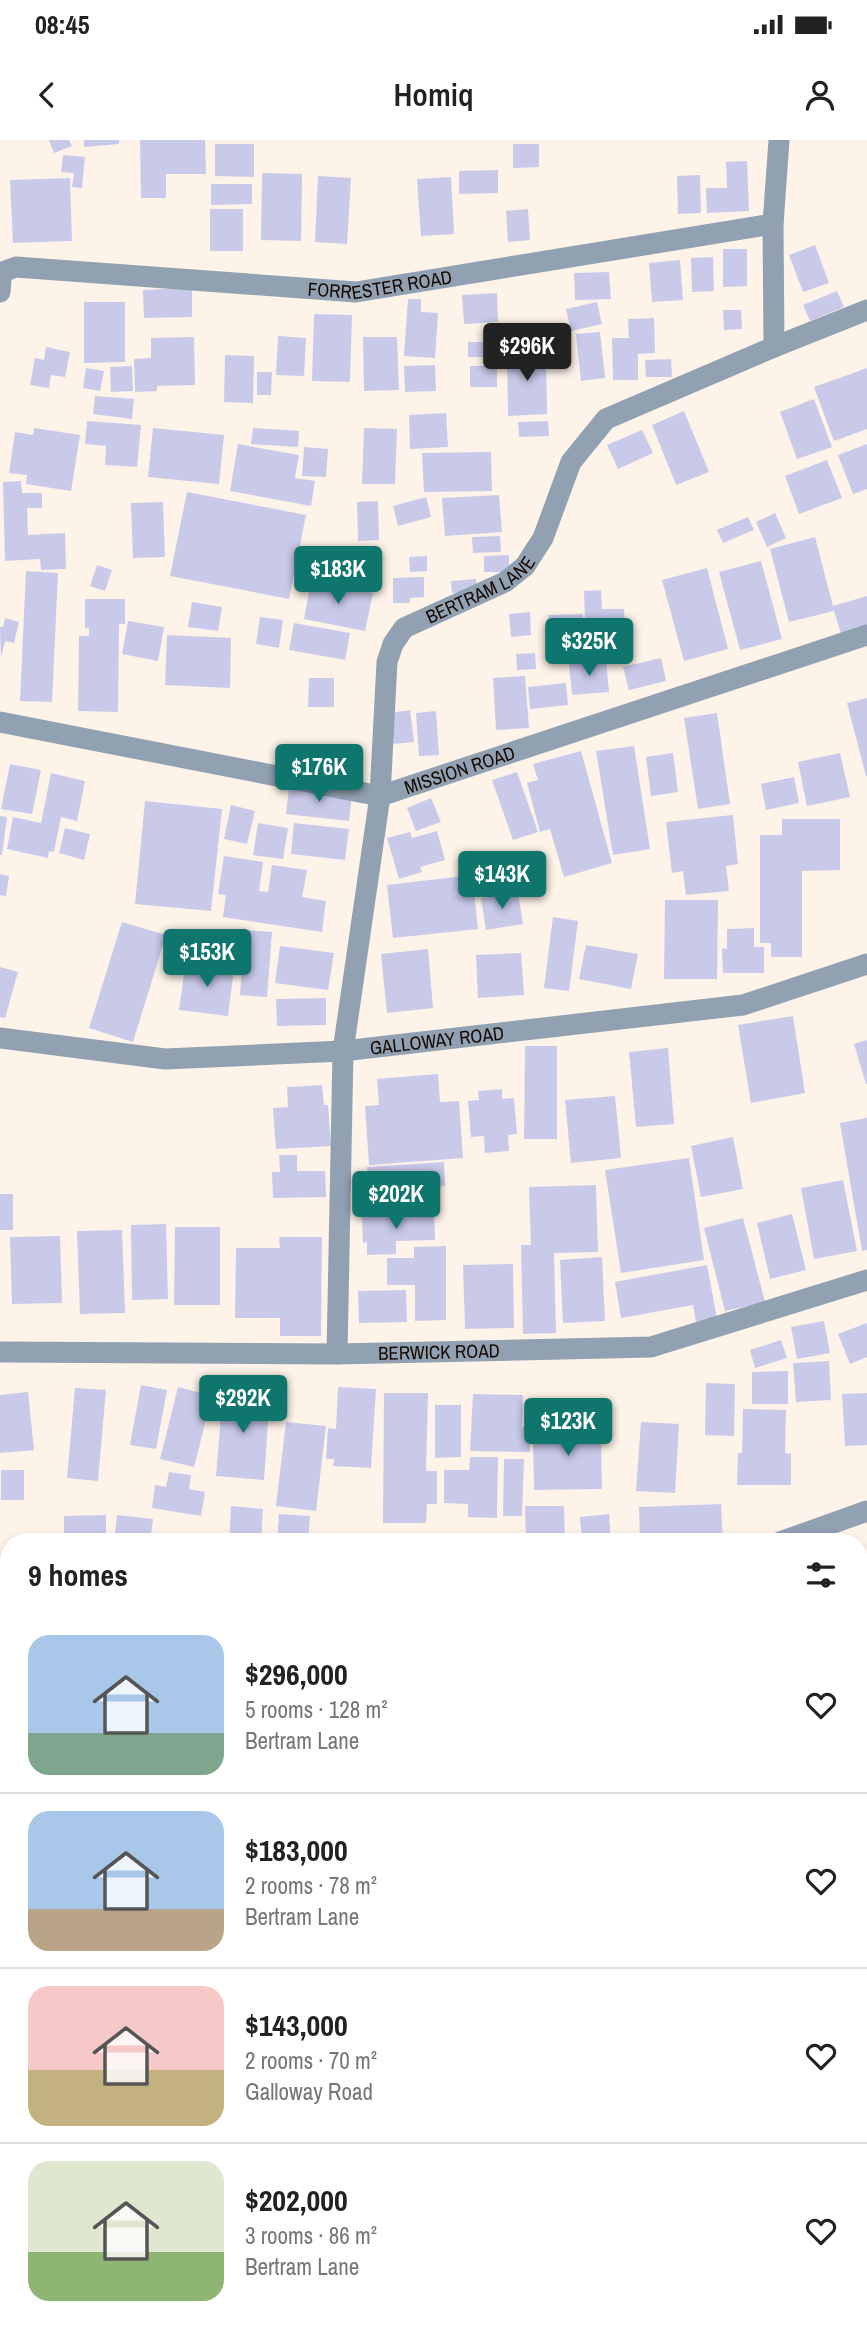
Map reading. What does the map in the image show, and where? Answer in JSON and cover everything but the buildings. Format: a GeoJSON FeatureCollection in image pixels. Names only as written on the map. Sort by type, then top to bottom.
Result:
{"type":"FeatureCollection","features":[{"type":"Feature","properties":{"kind":"street"},"geometry":{"type":"LineString","coordinates":[[774,347],[773,224],[779,140]]}},
{"type":"Feature","properties":{"kind":"street","name":"FORRESTER ROAD"},"geometry":{"type":"LineString","coordinates":[[0,292],[1,278],[5,271],[16,267],[356,292],[773,224]]}},
{"type":"Feature","properties":{"kind":"street","name":"BERTRAM LANE"},"geometry":{"type":"LineString","coordinates":[[337,1354],[343,1051],[380,796],[387,662],[393,644],[404,628],[505,582],[525,566],[543,538],[571,462],[606,419],[867,310]]}},
{"type":"Feature","properties":{"kind":"street","name":"MISSION ROAD"},"geometry":{"type":"LineString","coordinates":[[0,722],[380,796],[867,635]]}},
{"type":"Feature","properties":{"kind":"street","name":"GALLOWAY ROAD"},"geometry":{"type":"LineString","coordinates":[[0,1038],[165,1059],[343,1051],[743,1005],[867,964]]}},
{"type":"Feature","properties":{"kind":"street","name":"BERWICK ROAD"},"geometry":{"type":"LineString","coordinates":[[0,1352],[337,1354],[651,1347],[867,1279]]}},
{"type":"Feature","properties":{"kind":"street"},"geometry":{"type":"LineString","coordinates":[[805,1533],[867,1511]]}}]}
